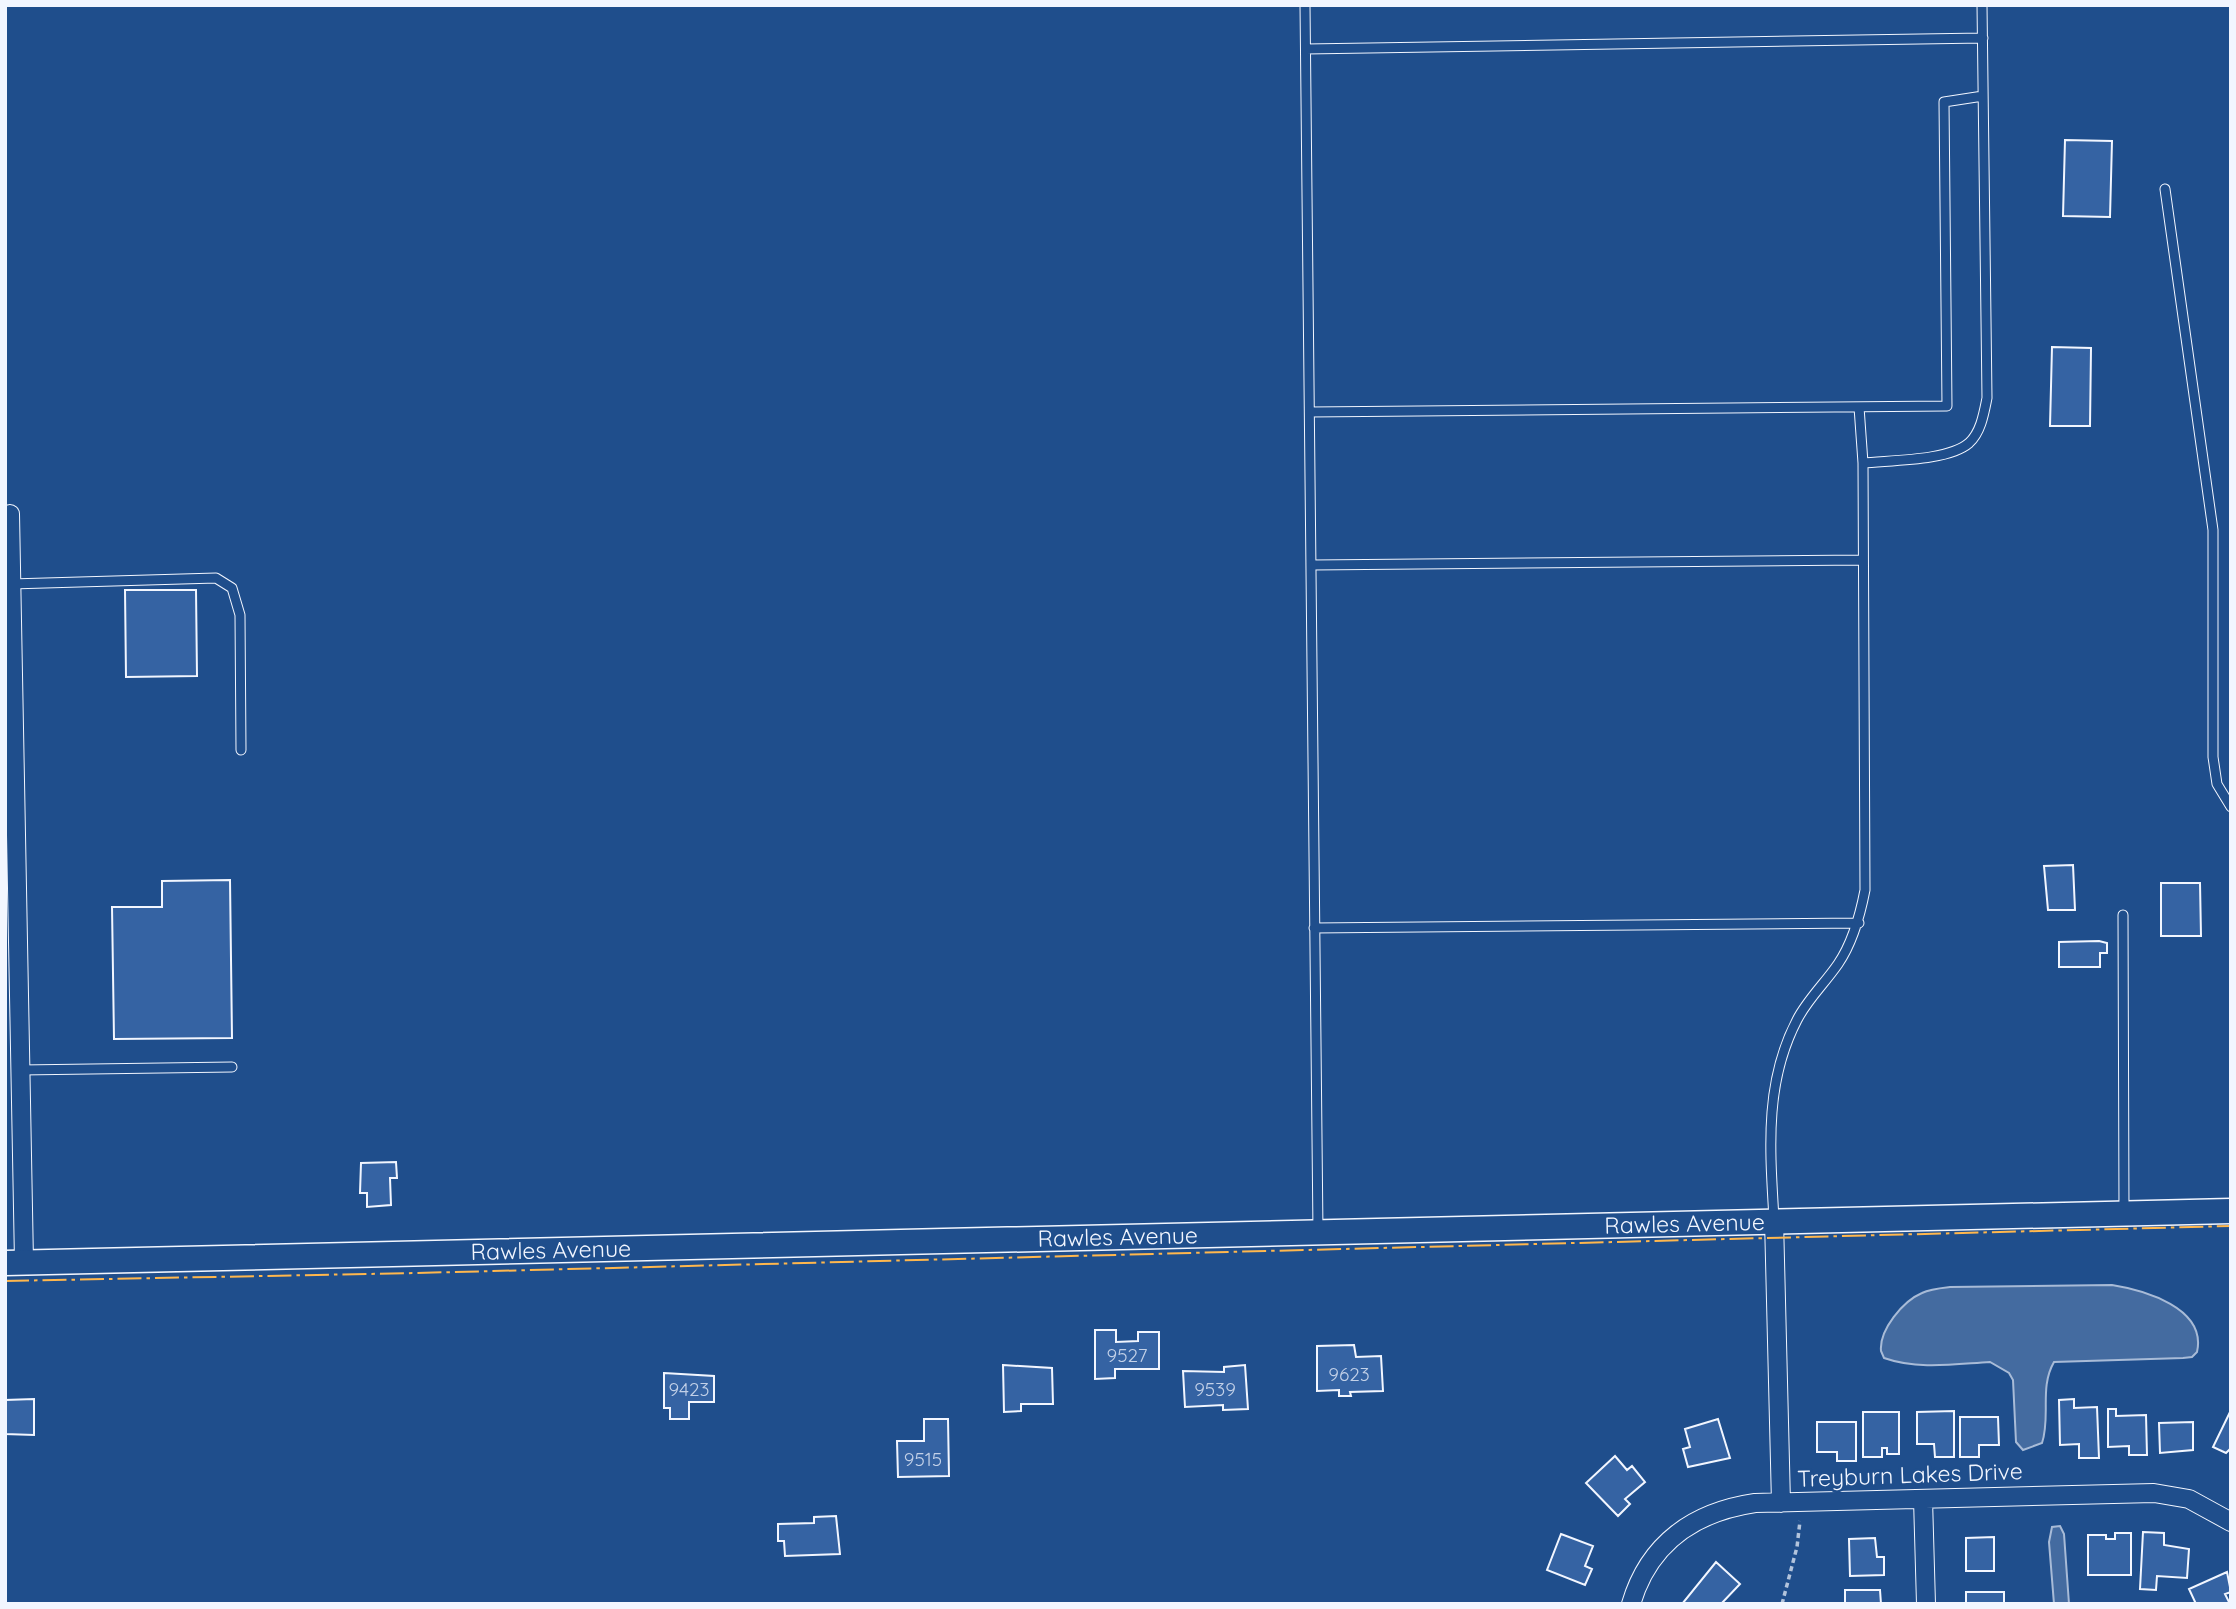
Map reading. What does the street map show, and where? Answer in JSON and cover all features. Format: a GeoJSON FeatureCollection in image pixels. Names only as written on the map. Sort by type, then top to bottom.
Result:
{"type":"FeatureCollection","features":[{"type":"Feature","properties":{"kind":"street"},"geometry":{"type":"LineString","coordinates":[[8,510],[11,584],[9,686],[12,1021],[20,1070],[15,1262]]}},
{"type":"Feature","properties":{"kind":"street","name":"Rawles Avenue"},"geometry":{"type":"LineString","coordinates":[[15,1262],[2231,1211]]}},
{"type":"Feature","properties":{"kind":"street"},"geometry":{"type":"LineString","coordinates":[[1774,1220],[1781,1503]]}},
{"type":"Feature","properties":{"kind":"street","name":"Treyburn Lakes Drive"},"geometry":{"type":"LineString","coordinates":[[1631,1604],[1638,1584],[1654,1555],[1695,1520],[1728,1507],[1781,1503],[2154,1493],[2189,1499],[2231,1522]]}},
{"type":"Feature","properties":{"kind":"street"},"geometry":{"type":"LineString","coordinates":[[1923,1499],[1926,1604]]}},
{"type":"Feature","properties":{"kind":"lane"},"geometry":{"type":"LineString","coordinates":[[1305,5],[1318,1233]]}},
{"type":"Feature","properties":{"kind":"lane"},"geometry":{"type":"LineString","coordinates":[[1863,463],[1950,454],[1970,443],[1981,425],[1987,398],[1982,5]]}},
{"type":"Feature","properties":{"kind":"lane"},"geometry":{"type":"LineString","coordinates":[[1306,49],[1983,38]]}},
{"type":"Feature","properties":{"kind":"lane"},"geometry":{"type":"LineString","coordinates":[[1310,412],[1947,406],[1944,102],[1983,96]]}},
{"type":"Feature","properties":{"kind":"lane"},"geometry":{"type":"LineString","coordinates":[[2165,189],[2213,530],[2213,757],[2217,784],[2231,807]]}},
{"type":"Feature","properties":{"kind":"lane"},"geometry":{"type":"LineString","coordinates":[[1774,1220],[1770,1110],[1779,1065],[1798,1019],[1840,961],[1858,923],[1865,890],[1863,463],[1859,407]]}},
{"type":"Feature","properties":{"kind":"lane"},"geometry":{"type":"LineString","coordinates":[[1312,565],[1863,560]]}},
{"type":"Feature","properties":{"kind":"lane"},"geometry":{"type":"LineString","coordinates":[[11,584],[216,578],[232,588],[240,615],[241,750]]}},
{"type":"Feature","properties":{"kind":"lane"},"geometry":{"type":"LineString","coordinates":[[2123,915],[2124,1213]]}},
{"type":"Feature","properties":{"kind":"lane"},"geometry":{"type":"LineString","coordinates":[[1314,928],[1858,923]]}},
{"type":"Feature","properties":{"kind":"lane"},"geometry":{"type":"LineString","coordinates":[[20,1070],[232,1067]]}},
{"type":"Feature","properties":{"kind":"path"},"geometry":{"type":"LineString","coordinates":[[1782,1604],[1797,1547],[1801,1503]]}},
{"type":"Feature","properties":{"kind":"water"},"geometry":{"type":"Polygon","coordinates":[[[2112,1285],[2156,1297],[2183,1313],[2198,1337],[2197,1352],[2192,1357],[2183,1358],[2054,1362],[2047,1382],[2046,1423],[2042,1443],[2023,1450],[2016,1442],[2013,1380],[2009,1373],[1990,1362],[1937,1365],[1897,1362],[1884,1358],[1881,1351],[1884,1334],[1900,1309],[1907,1302],[1928,1291],[1950,1287],[2112,1285]]]}},
{"type":"Feature","properties":{"kind":"water"},"geometry":{"type":"Polygon","coordinates":[[[2060,1526],[2064,1534],[2069,1604],[2054,1604],[2049,1542],[2052,1527],[2060,1526]]]}},
{"type":"Feature","properties":{"kind":"building"},"geometry":{"type":"Polygon","coordinates":[[[2065,140],[2112,141],[2110,217],[2063,216],[2065,140]]]}},
{"type":"Feature","properties":{"kind":"building"},"geometry":{"type":"Polygon","coordinates":[[[2052,347],[2091,348],[2090,426],[2050,426],[2052,347]]]}},
{"type":"Feature","properties":{"kind":"building"},"geometry":{"type":"Polygon","coordinates":[[[125,590],[196,590],[197,676],[126,677],[125,590]]]}},
{"type":"Feature","properties":{"kind":"building"},"geometry":{"type":"Polygon","coordinates":[[[2073,865],[2075,910],[2048,910],[2044,866],[2073,865]]]}},
{"type":"Feature","properties":{"kind":"building"},"geometry":{"type":"Polygon","coordinates":[[[230,880],[232,1038],[114,1039],[112,907],[162,907],[162,881],[230,880]]]}},
{"type":"Feature","properties":{"kind":"building"},"geometry":{"type":"Polygon","coordinates":[[[2161,883],[2200,883],[2201,936],[2161,936],[2161,883]]]}},
{"type":"Feature","properties":{"kind":"building"},"geometry":{"type":"Polygon","coordinates":[[[2059,942],[2107,943],[2107,953],[2100,953],[2100,967],[2059,967],[2059,942]]]}},
{"type":"Feature","properties":{"kind":"building"},"geometry":{"type":"Polygon","coordinates":[[[396,1162],[397,1178],[390,1178],[391,1205],[367,1207],[367,1193],[360,1193],[361,1163],[396,1162]]]}},
{"type":"Feature","properties":{"kind":"building"},"geometry":{"type":"Polygon","coordinates":[[[1095,1330],[1116,1330],[1116,1342],[1138,1341],[1138,1332],[1159,1332],[1159,1369],[1115,1369],[1115,1378],[1095,1379],[1095,1330]]]}},
{"type":"Feature","properties":{"kind":"building"},"geometry":{"type":"Polygon","coordinates":[[[1354,1345],[1356,1357],[1381,1356],[1383,1391],[1350,1392],[1351,1396],[1339,1396],[1339,1390],[1317,1391],[1317,1346],[1354,1345]]]}},
{"type":"Feature","properties":{"kind":"building"},"geometry":{"type":"Polygon","coordinates":[[[1003,1365],[1052,1368],[1053,1404],[1021,1404],[1021,1411],[1004,1412],[1003,1365]]]}},
{"type":"Feature","properties":{"kind":"building"},"geometry":{"type":"Polygon","coordinates":[[[1245,1365],[1248,1409],[1223,1410],[1223,1405],[1185,1407],[1183,1371],[1224,1372],[1224,1367],[1245,1365]]]}},
{"type":"Feature","properties":{"kind":"building"},"geometry":{"type":"Polygon","coordinates":[[[664,1373],[714,1376],[714,1402],[689,1402],[689,1419],[670,1419],[670,1408],[664,1408],[664,1373]]]}},
{"type":"Feature","properties":{"kind":"building"},"geometry":{"type":"Polygon","coordinates":[[[34,1399],[34,1435],[5,1434],[5,1400],[34,1399]]]}},
{"type":"Feature","properties":{"kind":"building"},"geometry":{"type":"Polygon","coordinates":[[[2074,1399],[2074,1408],[2097,1407],[2099,1458],[2079,1458],[2079,1444],[2060,1445],[2059,1400],[2074,1399]]]}},
{"type":"Feature","properties":{"kind":"building"},"geometry":{"type":"Polygon","coordinates":[[[2108,1409],[2116,1409],[2116,1416],[2146,1415],[2147,1455],[2129,1455],[2129,1446],[2108,1447],[2108,1409]]]}},
{"type":"Feature","properties":{"kind":"building"},"geometry":{"type":"Polygon","coordinates":[[[2231,1410],[2231,1448],[2226,1453],[2213,1447],[2231,1410]]]}},
{"type":"Feature","properties":{"kind":"building"},"geometry":{"type":"Polygon","coordinates":[[[1954,1411],[1954,1457],[1935,1457],[1934,1444],[1917,1444],[1917,1412],[1954,1411]]]}},
{"type":"Feature","properties":{"kind":"building"},"geometry":{"type":"Polygon","coordinates":[[[1863,1412],[1899,1412],[1899,1454],[1887,1454],[1887,1448],[1882,1448],[1882,1457],[1863,1457],[1863,1412]]]}},
{"type":"Feature","properties":{"kind":"building"},"geometry":{"type":"Polygon","coordinates":[[[1960,1417],[1998,1417],[1999,1445],[1979,1445],[1979,1457],[1960,1457],[1960,1417]]]}},
{"type":"Feature","properties":{"kind":"building"},"geometry":{"type":"Polygon","coordinates":[[[924,1419],[948,1419],[949,1476],[898,1477],[897,1441],[924,1441],[924,1419]]]}},
{"type":"Feature","properties":{"kind":"building"},"geometry":{"type":"Polygon","coordinates":[[[1718,1419],[1730,1458],[1688,1467],[1683,1449],[1690,1447],[1685,1429],[1718,1419]]]}},
{"type":"Feature","properties":{"kind":"building"},"geometry":{"type":"Polygon","coordinates":[[[1817,1422],[1856,1422],[1856,1461],[1837,1461],[1837,1452],[1817,1452],[1817,1422]]]}},
{"type":"Feature","properties":{"kind":"building"},"geometry":{"type":"Polygon","coordinates":[[[2193,1422],[2193,1450],[2160,1453],[2159,1423],[2193,1422]]]}},
{"type":"Feature","properties":{"kind":"building"},"geometry":{"type":"Polygon","coordinates":[[[1615,1456],[1627,1470],[1632,1466],[1645,1482],[1625,1499],[1630,1504],[1618,1516],[1586,1483],[1615,1456]]]}},
{"type":"Feature","properties":{"kind":"building"},"geometry":{"type":"Polygon","coordinates":[[[836,1516],[840,1554],[785,1556],[784,1541],[778,1541],[778,1524],[814,1523],[814,1517],[836,1516]]]}},
{"type":"Feature","properties":{"kind":"building"},"geometry":{"type":"Polygon","coordinates":[[[2143,1532],[2164,1533],[2164,1545],[2189,1549],[2187,1578],[2157,1576],[2156,1590],[2140,1589],[2143,1532]]]}},
{"type":"Feature","properties":{"kind":"building"},"geometry":{"type":"Polygon","coordinates":[[[2115,1533],[2131,1533],[2131,1575],[2088,1575],[2088,1535],[2106,1535],[2106,1539],[2115,1539],[2115,1533]]]}},
{"type":"Feature","properties":{"kind":"building"},"geometry":{"type":"Polygon","coordinates":[[[1561,1534],[1593,1546],[1585,1566],[1592,1569],[1585,1585],[1547,1570],[1561,1534]]]}},
{"type":"Feature","properties":{"kind":"building"},"geometry":{"type":"Polygon","coordinates":[[[1994,1537],[1994,1571],[1966,1571],[1966,1538],[1994,1537]]]}},
{"type":"Feature","properties":{"kind":"building"},"geometry":{"type":"Polygon","coordinates":[[[1875,1538],[1877,1557],[1884,1557],[1884,1575],[1850,1576],[1849,1539],[1875,1538]]]}},
{"type":"Feature","properties":{"kind":"building"},"geometry":{"type":"Polygon","coordinates":[[[1716,1562],[1740,1584],[1721,1604],[1682,1604],[1716,1562]]]}},
{"type":"Feature","properties":{"kind":"building"},"geometry":{"type":"Polygon","coordinates":[[[2227,1572],[2231,1592],[2225,1594],[2230,1604],[2196,1604],[2189,1589],[2227,1572]]]}},
{"type":"Feature","properties":{"kind":"building"},"geometry":{"type":"Polygon","coordinates":[[[1845,1590],[1880,1590],[1881,1604],[1845,1604],[1845,1590]]]}},
{"type":"Feature","properties":{"kind":"building"},"geometry":{"type":"Polygon","coordinates":[[[1966,1592],[2004,1592],[2004,1604],[1966,1604],[1966,1592]]]}},
{"type":"Feature","properties":{"kind":"power"},"geometry":{"type":"LineString","coordinates":[[5,1281],[417,1273],[2231,1226]]}}]}
